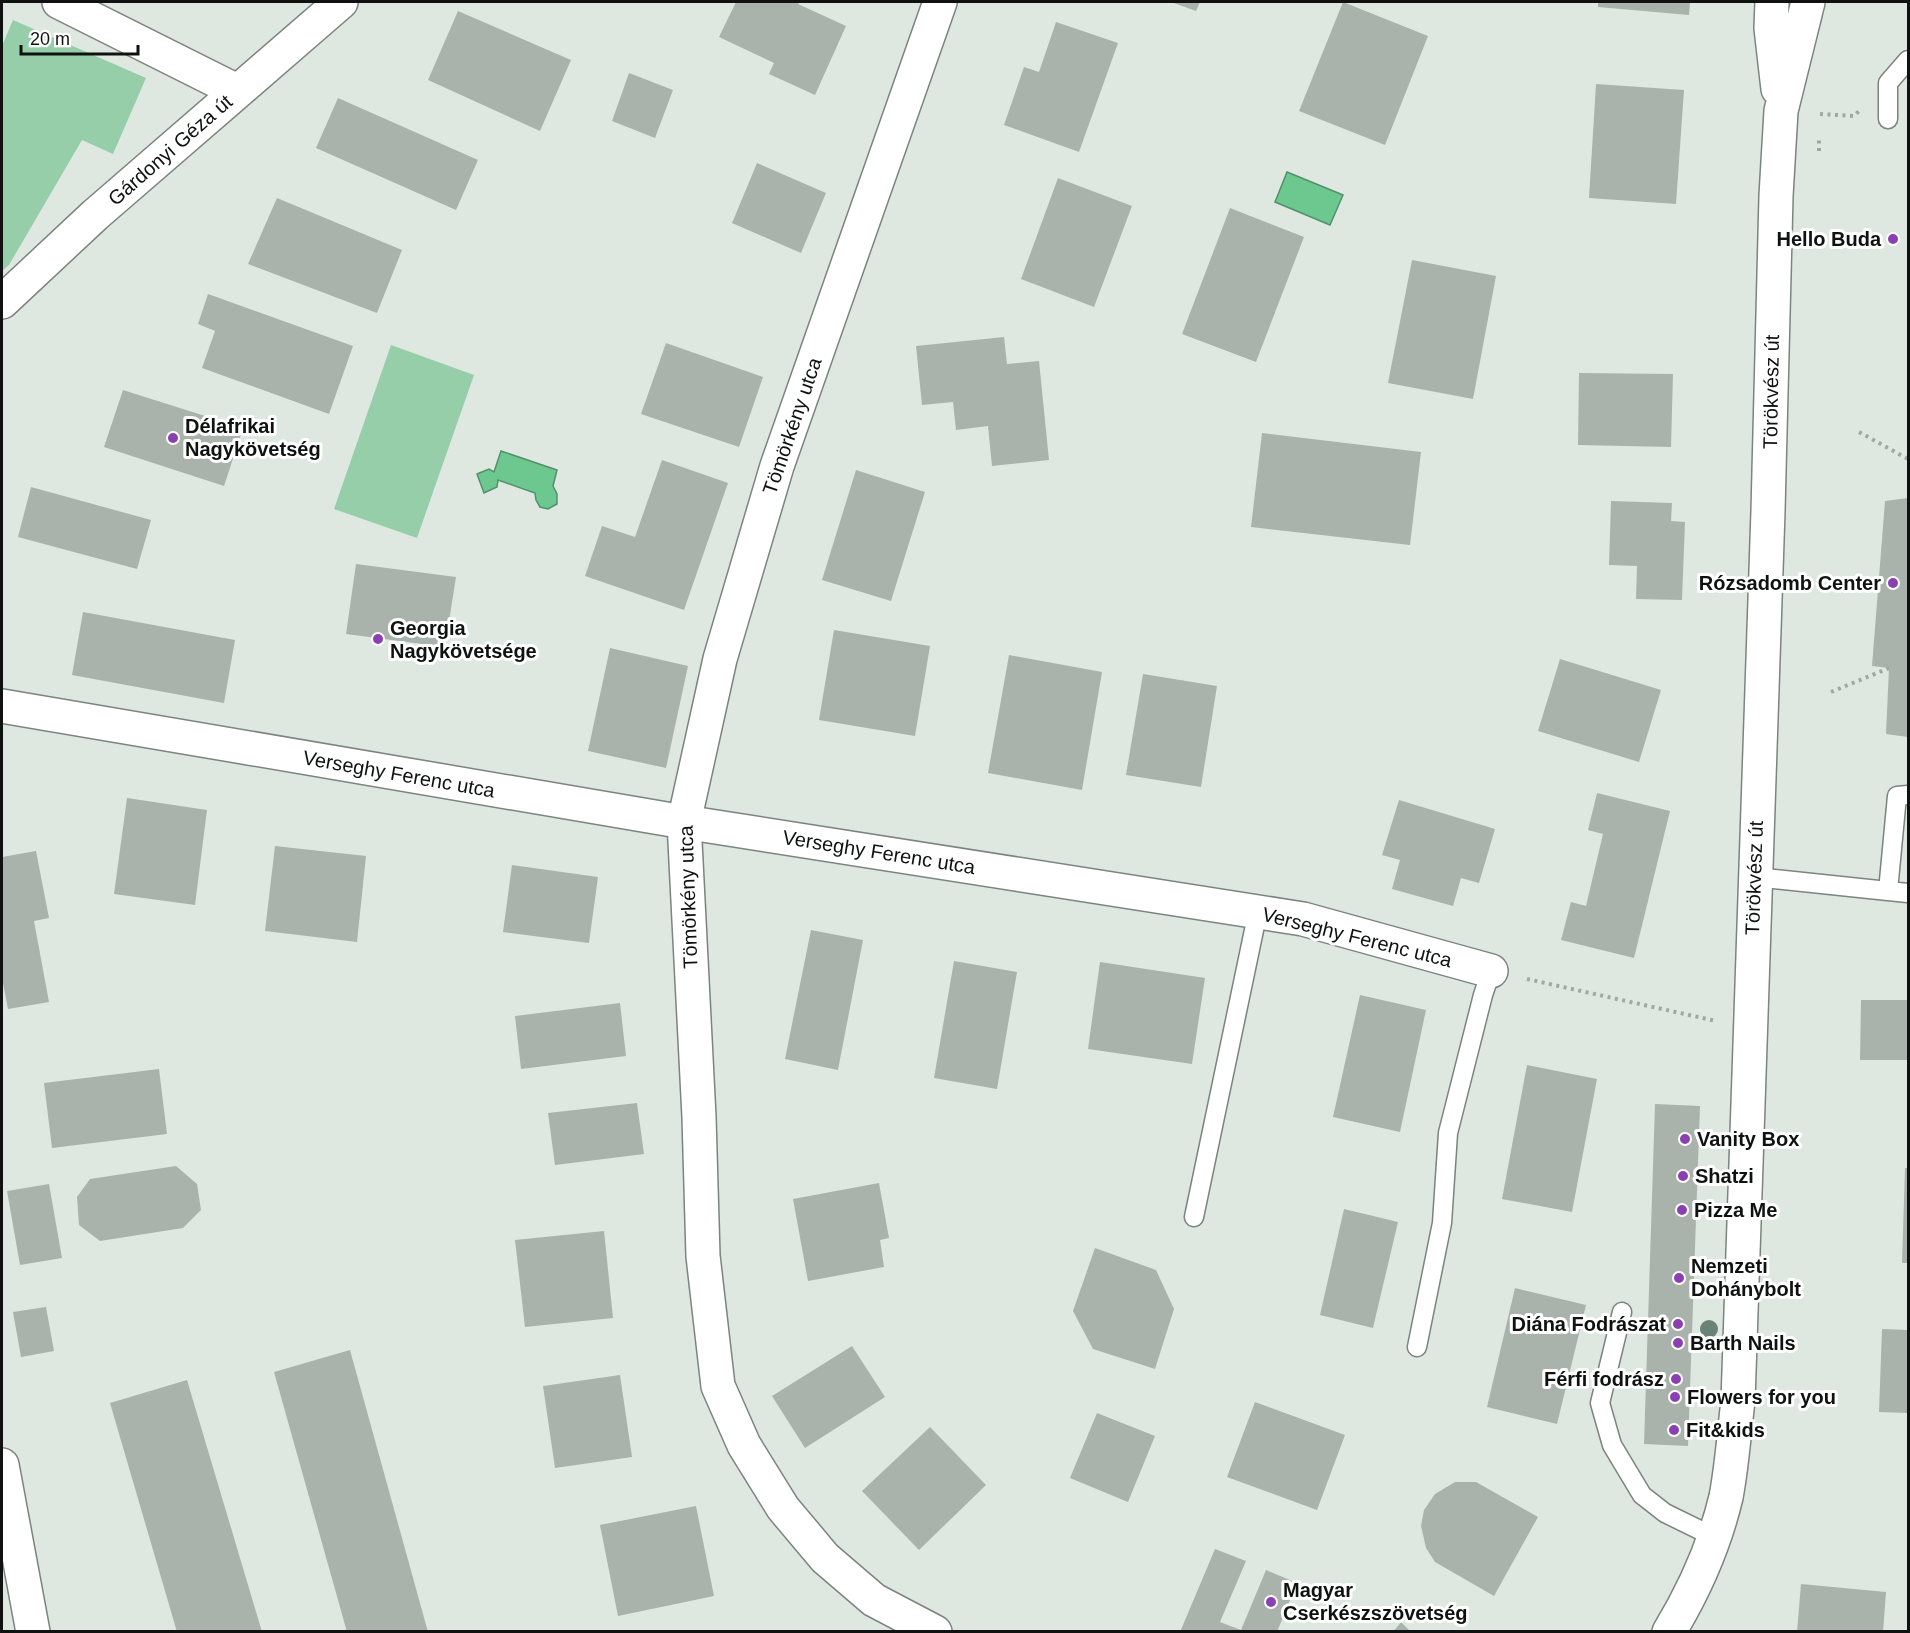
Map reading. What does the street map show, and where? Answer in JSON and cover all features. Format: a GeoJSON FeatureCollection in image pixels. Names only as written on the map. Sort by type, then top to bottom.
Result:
{"type":"FeatureCollection","features":[{"type":"Feature","properties":{"kind":"street"},"geometry":{"type":"LineString","coordinates":[[59,2],[237,91]]}},
{"type":"Feature","properties":{"kind":"street","name":"Gárdonyi Géza út"},"geometry":{"type":"LineString","coordinates":[[2,302],[95,215],[341,2]]}},
{"type":"Feature","properties":{"kind":"street","name":"Tömörkény utca"},"geometry":{"type":"LineString","coordinates":[[935,1632],[874,1600],[825,1558],[783,1508],[744,1445],[718,1386],[703,1256],[699,1117],[684,822],[720,659],[777,466],[940,2]]}},
{"type":"Feature","properties":{"kind":"street","name":"Törökvész út"},"geometry":{"type":"LineString","coordinates":[[1669,1632],[1682,1610],[1714,1537],[1726,1496],[1738,1401],[1768,511],[1776,196],[1781,111],[1771,28],[1772,2]]}},
{"type":"Feature","properties":{"kind":"street","name":"Törökvész út"},"geometry":{"type":"LineString","coordinates":[[1781,111],[1808,2]]}},
{"type":"Feature","properties":{"kind":"street","name":"Verseghy Ferenc utca"},"geometry":{"type":"LineString","coordinates":[[2,706],[684,822],[1303,919],[1491,971]]}},
{"type":"Feature","properties":{"kind":"street"},"geometry":{"type":"LineString","coordinates":[[2,1465],[33,1632]]}},
{"type":"Feature","properties":{"kind":"lane"},"geometry":{"type":"LineString","coordinates":[[1888,119],[1888,83],[1908,60]]}},
{"type":"Feature","properties":{"kind":"lane"},"geometry":{"type":"LineString","coordinates":[[1888,891],[1897,796],[1908,795]]}},
{"type":"Feature","properties":{"kind":"lane"},"geometry":{"type":"LineString","coordinates":[[1755,877],[1908,893]]}},
{"type":"Feature","properties":{"kind":"lane"},"geometry":{"type":"LineString","coordinates":[[1194,1216],[1258,911]]}},
{"type":"Feature","properties":{"kind":"lane"},"geometry":{"type":"LineString","coordinates":[[1417,1347],[1442,1223],[1448,1133],[1491,971]]}},
{"type":"Feature","properties":{"kind":"lane"},"geometry":{"type":"LineString","coordinates":[[1622,1312],[1600,1403],[1612,1444],[1642,1495],[1665,1513],[1714,1537]]}},
{"type":"Feature","properties":{"kind":"path"},"geometry":{"type":"LineString","coordinates":[[1820,114],[1854,116],[1861,110]]}},
{"type":"Feature","properties":{"kind":"path"},"geometry":{"type":"LineString","coordinates":[[1819,152],[1820,135]]}},
{"type":"Feature","properties":{"kind":"path"},"geometry":{"type":"LineString","coordinates":[[1816,240],[1833,240]]}},
{"type":"Feature","properties":{"kind":"path"},"geometry":{"type":"LineString","coordinates":[[1858,432],[1908,459]]}},
{"type":"Feature","properties":{"kind":"path"},"geometry":{"type":"LineString","coordinates":[[1831,692],[1889,668]]}},
{"type":"Feature","properties":{"kind":"path"},"geometry":{"type":"LineString","coordinates":[[1491,971],[1749,1028]]}},
{"type":"Feature","properties":{"kind":"shaded area"},"geometry":{"type":"Polygon","coordinates":[[[13,20],[146,78],[113,154],[82,140],[9,265],[2,271],[2,46],[13,20]]]}},
{"type":"Feature","properties":{"kind":"shaded area"},"geometry":{"type":"Polygon","coordinates":[[[1287,172],[1343,195],[1330,225],[1275,202],[1287,172]]]}},
{"type":"Feature","properties":{"kind":"shaded area"},"geometry":{"type":"Polygon","coordinates":[[[391,345],[474,375],[417,538],[334,509],[391,345]]]}},
{"type":"Feature","properties":{"kind":"shaded area"},"geometry":{"type":"Polygon","coordinates":[[[501,451],[557,470],[553,486],[557,494],[557,504],[548,509],[540,507],[535,493],[498,480],[497,487],[484,493],[477,474],[489,469],[494,472],[501,451]]]}},
{"type":"Feature","properties":{"kind":"building"},"geometry":{"type":"Polygon","coordinates":[[[736,2],[800,2],[798,4],[846,26],[815,95],[769,74],[774,63],[719,37],[736,2]]]}},
{"type":"Feature","properties":{"kind":"building"},"geometry":{"type":"Polygon","coordinates":[[[1171,2],[1200,2],[1196,11],[1171,2]]]}},
{"type":"Feature","properties":{"kind":"building"},"geometry":{"type":"Polygon","coordinates":[[[1343,2],[1428,36],[1385,145],[1299,111],[1343,2]]]}},
{"type":"Feature","properties":{"kind":"building"},"geometry":{"type":"Polygon","coordinates":[[[1598,2],[1690,2],[1689,15],[1598,7],[1598,2]]]}},
{"type":"Feature","properties":{"kind":"building"},"geometry":{"type":"Polygon","coordinates":[[[458,11],[571,60],[540,131],[428,80],[458,11]]]}},
{"type":"Feature","properties":{"kind":"building"},"geometry":{"type":"Polygon","coordinates":[[[1056,22],[1118,43],[1079,152],[1004,125],[1024,67],[1039,72],[1056,22]]]}},
{"type":"Feature","properties":{"kind":"building"},"geometry":{"type":"Polygon","coordinates":[[[629,73],[673,90],[655,138],[612,121],[629,73]]]}},
{"type":"Feature","properties":{"kind":"building"},"geometry":{"type":"Polygon","coordinates":[[[1596,84],[1684,90],[1676,204],[1589,198],[1596,84]]]}},
{"type":"Feature","properties":{"kind":"building"},"geometry":{"type":"Polygon","coordinates":[[[338,98],[478,160],[456,210],[316,148],[338,98]]]}},
{"type":"Feature","properties":{"kind":"building"},"geometry":{"type":"Polygon","coordinates":[[[757,163],[826,193],[801,253],[732,223],[757,163]]]}},
{"type":"Feature","properties":{"kind":"building"},"geometry":{"type":"Polygon","coordinates":[[[1058,178],[1132,206],[1094,307],[1021,279],[1058,178]]]}},
{"type":"Feature","properties":{"kind":"building"},"geometry":{"type":"Polygon","coordinates":[[[277,198],[402,250],[377,313],[248,264],[277,198]]]}},
{"type":"Feature","properties":{"kind":"building"},"geometry":{"type":"Polygon","coordinates":[[[1230,208],[1304,237],[1256,362],[1182,334],[1230,208]]]}},
{"type":"Feature","properties":{"kind":"building"},"geometry":{"type":"Polygon","coordinates":[[[1412,260],[1496,276],[1473,399],[1388,383],[1412,260]]]}},
{"type":"Feature","properties":{"kind":"building"},"geometry":{"type":"Polygon","coordinates":[[[208,294],[353,346],[329,414],[202,368],[215,331],[198,324],[208,294]]]}},
{"type":"Feature","properties":{"kind":"building"},"geometry":{"type":"Polygon","coordinates":[[[1004,337],[1007,364],[1039,361],[1049,460],[992,466],[988,426],[956,430],[953,402],[922,405],[916,346],[1004,337]]]}},
{"type":"Feature","properties":{"kind":"building"},"geometry":{"type":"Polygon","coordinates":[[[666,343],[763,377],[739,447],[641,414],[666,343]]]}},
{"type":"Feature","properties":{"kind":"building"},"geometry":{"type":"Polygon","coordinates":[[[1579,373],[1673,374],[1671,447],[1578,445],[1579,373]]]}},
{"type":"Feature","properties":{"kind":"building","name":"Délafrikai Nagykövetség"},"geometry":{"type":"Polygon","coordinates":[[[123,390],[243,428],[224,486],[104,447],[123,390]]]}},
{"type":"Feature","properties":{"kind":"building"},"geometry":{"type":"Polygon","coordinates":[[[1262,433],[1421,452],[1410,545],[1251,527],[1262,433]]]}},
{"type":"Feature","properties":{"kind":"building"},"geometry":{"type":"Polygon","coordinates":[[[662,460],[728,483],[684,610],[585,576],[602,526],[635,537],[662,460]]]}},
{"type":"Feature","properties":{"kind":"building"},"geometry":{"type":"Polygon","coordinates":[[[856,470],[925,492],[891,601],[822,580],[856,470]]]}},
{"type":"Feature","properties":{"kind":"building"},"geometry":{"type":"Polygon","coordinates":[[[31,487],[151,520],[137,569],[18,537],[31,487]]]}},
{"type":"Feature","properties":{"kind":"building","name":"Rózsadomb Center"},"geometry":{"type":"Polygon","coordinates":[[[1908,498],[1908,737],[1886,734],[1889,668],[1872,666],[1885,501],[1908,498]]]}},
{"type":"Feature","properties":{"kind":"building"},"geometry":{"type":"Polygon","coordinates":[[[1611,501],[1672,503],[1671,521],[1685,522],[1682,600],[1636,599],[1637,566],[1609,565],[1611,501]]]}},
{"type":"Feature","properties":{"kind":"building"},"geometry":{"type":"Polygon","coordinates":[[[356,564],[456,577],[445,647],[346,634],[356,564]]]}},
{"type":"Feature","properties":{"kind":"building"},"geometry":{"type":"Polygon","coordinates":[[[83,612],[235,640],[224,703],[72,675],[83,612]]]}},
{"type":"Feature","properties":{"kind":"building"},"geometry":{"type":"Polygon","coordinates":[[[834,630],[930,646],[915,736],[819,720],[834,630]]]}},
{"type":"Feature","properties":{"kind":"building"},"geometry":{"type":"Polygon","coordinates":[[[610,648],[688,666],[666,768],[588,751],[610,648]]]}},
{"type":"Feature","properties":{"kind":"building"},"geometry":{"type":"Polygon","coordinates":[[[1009,655],[1102,672],[1082,790],[988,773],[1009,655]]]}},
{"type":"Feature","properties":{"kind":"building"},"geometry":{"type":"Polygon","coordinates":[[[1560,659],[1661,690],[1639,762],[1538,731],[1560,659]]]}},
{"type":"Feature","properties":{"kind":"building"},"geometry":{"type":"Polygon","coordinates":[[[1143,674],[1217,686],[1201,787],[1126,775],[1143,674]]]}},
{"type":"Feature","properties":{"kind":"building"},"geometry":{"type":"Polygon","coordinates":[[[1597,793],[1670,811],[1634,958],[1561,940],[1571,902],[1586,906],[1603,834],[1588,830],[1597,793]]]}},
{"type":"Feature","properties":{"kind":"building"},"geometry":{"type":"Polygon","coordinates":[[[127,798],[207,810],[195,905],[114,894],[127,798]]]}},
{"type":"Feature","properties":{"kind":"building"},"geometry":{"type":"Polygon","coordinates":[[[1399,800],[1495,829],[1479,883],[1461,878],[1453,906],[1392,889],[1400,860],[1382,855],[1399,800]]]}},
{"type":"Feature","properties":{"kind":"building"},"geometry":{"type":"Polygon","coordinates":[[[275,846],[366,856],[357,942],[265,931],[275,846]]]}},
{"type":"Feature","properties":{"kind":"building"},"geometry":{"type":"Polygon","coordinates":[[[36,851],[49,918],[34,921],[49,1002],[8,1009],[2,978],[2,857],[36,851]]]}},
{"type":"Feature","properties":{"kind":"building"},"geometry":{"type":"Polygon","coordinates":[[[512,865],[598,877],[589,943],[503,932],[512,865]]]}},
{"type":"Feature","properties":{"kind":"building"},"geometry":{"type":"Polygon","coordinates":[[[811,930],[863,940],[838,1070],[785,1059],[811,930]]]}},
{"type":"Feature","properties":{"kind":"building"},"geometry":{"type":"Polygon","coordinates":[[[954,961],[1017,972],[997,1089],[934,1078],[954,961]]]}},
{"type":"Feature","properties":{"kind":"building"},"geometry":{"type":"Polygon","coordinates":[[[1100,962],[1205,978],[1192,1064],[1088,1049],[1100,962]]]}},
{"type":"Feature","properties":{"kind":"building"},"geometry":{"type":"Polygon","coordinates":[[[1360,995],[1426,1010],[1400,1132],[1333,1117],[1360,995]]]}},
{"type":"Feature","properties":{"kind":"building"},"geometry":{"type":"Polygon","coordinates":[[[1861,1000],[1908,1000],[1908,1060],[1860,1060],[1861,1000]]]}},
{"type":"Feature","properties":{"kind":"building"},"geometry":{"type":"Polygon","coordinates":[[[620,1003],[626,1056],[521,1069],[515,1016],[620,1003]]]}},
{"type":"Feature","properties":{"kind":"building"},"geometry":{"type":"Polygon","coordinates":[[[1527,1065],[1597,1079],[1572,1212],[1502,1199],[1527,1065]]]}},
{"type":"Feature","properties":{"kind":"building"},"geometry":{"type":"Polygon","coordinates":[[[159,1069],[167,1134],[52,1148],[44,1083],[159,1069]]]}},
{"type":"Feature","properties":{"kind":"building"},"geometry":{"type":"Polygon","coordinates":[[[637,1103],[644,1154],[555,1165],[548,1113],[637,1103]]]}},
{"type":"Feature","properties":{"kind":"building"},"geometry":{"type":"Polygon","coordinates":[[[1655,1104],[1700,1106],[1688,1446],[1644,1444],[1655,1104]]]}},
{"type":"Feature","properties":{"kind":"building"},"geometry":{"type":"Polygon","coordinates":[[[176,1166],[197,1184],[201,1210],[183,1228],[100,1241],[79,1225],[77,1197],[90,1179],[176,1166]]]}},
{"type":"Feature","properties":{"kind":"building"},"geometry":{"type":"Polygon","coordinates":[[[1905,1168],[1908,1168],[1908,1263],[1902,1263],[1905,1168]]]}},
{"type":"Feature","properties":{"kind":"building"},"geometry":{"type":"Polygon","coordinates":[[[879,1183],[889,1238],[880,1240],[884,1267],[808,1281],[793,1199],[879,1183]]]}},
{"type":"Feature","properties":{"kind":"building"},"geometry":{"type":"Polygon","coordinates":[[[49,1184],[62,1258],[20,1265],[7,1191],[49,1184]]]}},
{"type":"Feature","properties":{"kind":"building"},"geometry":{"type":"Polygon","coordinates":[[[1344,1209],[1398,1222],[1373,1328],[1320,1315],[1344,1209]]]}},
{"type":"Feature","properties":{"kind":"building"},"geometry":{"type":"Polygon","coordinates":[[[604,1231],[613,1318],[525,1327],[515,1240],[604,1231]]]}},
{"type":"Feature","properties":{"kind":"building"},"geometry":{"type":"Polygon","coordinates":[[[1095,1248],[1156,1270],[1174,1309],[1155,1369],[1093,1349],[1073,1311],[1095,1248]]]}},
{"type":"Feature","properties":{"kind":"building"},"geometry":{"type":"Polygon","coordinates":[[[1515,1288],[1586,1305],[1557,1424],[1487,1407],[1515,1288]]]}},
{"type":"Feature","properties":{"kind":"building"},"geometry":{"type":"Polygon","coordinates":[[[46,1307],[54,1351],[21,1357],[13,1312],[46,1307]]]}},
{"type":"Feature","properties":{"kind":"building"},"geometry":{"type":"Polygon","coordinates":[[[1882,1329],[1908,1330],[1908,1413],[1879,1412],[1882,1329]]]}},
{"type":"Feature","properties":{"kind":"building"},"geometry":{"type":"Polygon","coordinates":[[[852,1346],[885,1397],[805,1448],[772,1396],[852,1346]]]}},
{"type":"Feature","properties":{"kind":"building"},"geometry":{"type":"Polygon","coordinates":[[[350,1350],[428,1632],[347,1632],[274,1372],[350,1350]]]}},
{"type":"Feature","properties":{"kind":"building"},"geometry":{"type":"Polygon","coordinates":[[[620,1375],[632,1457],[555,1468],[543,1386],[620,1375]]]}},
{"type":"Feature","properties":{"kind":"building"},"geometry":{"type":"Polygon","coordinates":[[[187,1380],[262,1632],[177,1632],[110,1403],[187,1380]]]}},
{"type":"Feature","properties":{"kind":"building"},"geometry":{"type":"Polygon","coordinates":[[[1255,1402],[1345,1435],[1317,1510],[1227,1477],[1255,1402]]]}},
{"type":"Feature","properties":{"kind":"building"},"geometry":{"type":"Polygon","coordinates":[[[1097,1413],[1155,1436],[1128,1502],[1070,1478],[1097,1413]]]}},
{"type":"Feature","properties":{"kind":"building"},"geometry":{"type":"Polygon","coordinates":[[[930,1427],[986,1485],[919,1550],[862,1491],[930,1427]]]}},
{"type":"Feature","properties":{"kind":"building"},"geometry":{"type":"Polygon","coordinates":[[[1455,1482],[1476,1482],[1538,1517],[1494,1596],[1435,1562],[1426,1548],[1421,1526],[1424,1510],[1435,1494],[1455,1482]]]}},
{"type":"Feature","properties":{"kind":"building"},"geometry":{"type":"Polygon","coordinates":[[[696,1506],[714,1596],[618,1616],[600,1525],[696,1506]]]}},
{"type":"Feature","properties":{"kind":"building","name":"Magyar Cserkészszövetség"},"geometry":{"type":"Polygon","coordinates":[[[1215,1549],[1246,1561],[1220,1622],[1241,1630],[1266,1570],[1297,1583],[1277,1632],[1180,1632],[1215,1549]]]}},
{"type":"Feature","properties":{"kind":"building"},"geometry":{"type":"Polygon","coordinates":[[[1801,1584],[1886,1592],[1883,1632],[1797,1632],[1801,1584]]]}},
{"type":"Feature","properties":{"kind":"building"},"geometry":{"type":"Polygon","coordinates":[[[1401,1622],[1411,1632],[1393,1632],[1401,1622]]]}},
{"type":"Feature","properties":{"kind":"place","name":"Hello Buda"},"geometry":{"type":"Point","coordinates":[1893,239]}},
{"type":"Feature","properties":{"kind":"place","name":"Délafrikai Nagykövetség"},"geometry":{"type":"Point","coordinates":[173,438]}},
{"type":"Feature","properties":{"kind":"place","name":"Rózsadomb Center"},"geometry":{"type":"Point","coordinates":[1893,583]}},
{"type":"Feature","properties":{"kind":"place","name":"Georgia Nagykövetsége"},"geometry":{"type":"Point","coordinates":[378,639]}},
{"type":"Feature","properties":{"kind":"place","name":"Vanity Box"},"geometry":{"type":"Point","coordinates":[1685,1139]}},
{"type":"Feature","properties":{"kind":"place","name":"Shatzi"},"geometry":{"type":"Point","coordinates":[1683,1176]}},
{"type":"Feature","properties":{"kind":"place","name":"Pizza Me"},"geometry":{"type":"Point","coordinates":[1682,1210]}},
{"type":"Feature","properties":{"kind":"place","name":"Nemzeti Dohánybolt"},"geometry":{"type":"Point","coordinates":[1679,1278]}},
{"type":"Feature","properties":{"kind":"place","name":"Diána Fodrászat"},"geometry":{"type":"Point","coordinates":[1678,1324]}},
{"type":"Feature","properties":{"kind":"place","name":"Barth Nails"},"geometry":{"type":"Point","coordinates":[1678,1343]}},
{"type":"Feature","properties":{"kind":"place","name":"Férfi fodrász"},"geometry":{"type":"Point","coordinates":[1676,1379]}},
{"type":"Feature","properties":{"kind":"place","name":"Flowers for you"},"geometry":{"type":"Point","coordinates":[1675,1397]}},
{"type":"Feature","properties":{"kind":"place","name":"Fit&kids"},"geometry":{"type":"Point","coordinates":[1674,1430]}},
{"type":"Feature","properties":{"kind":"place","name":"Magyar Cserkészszövetség"},"geometry":{"type":"Point","coordinates":[1271,1602]}}]}
